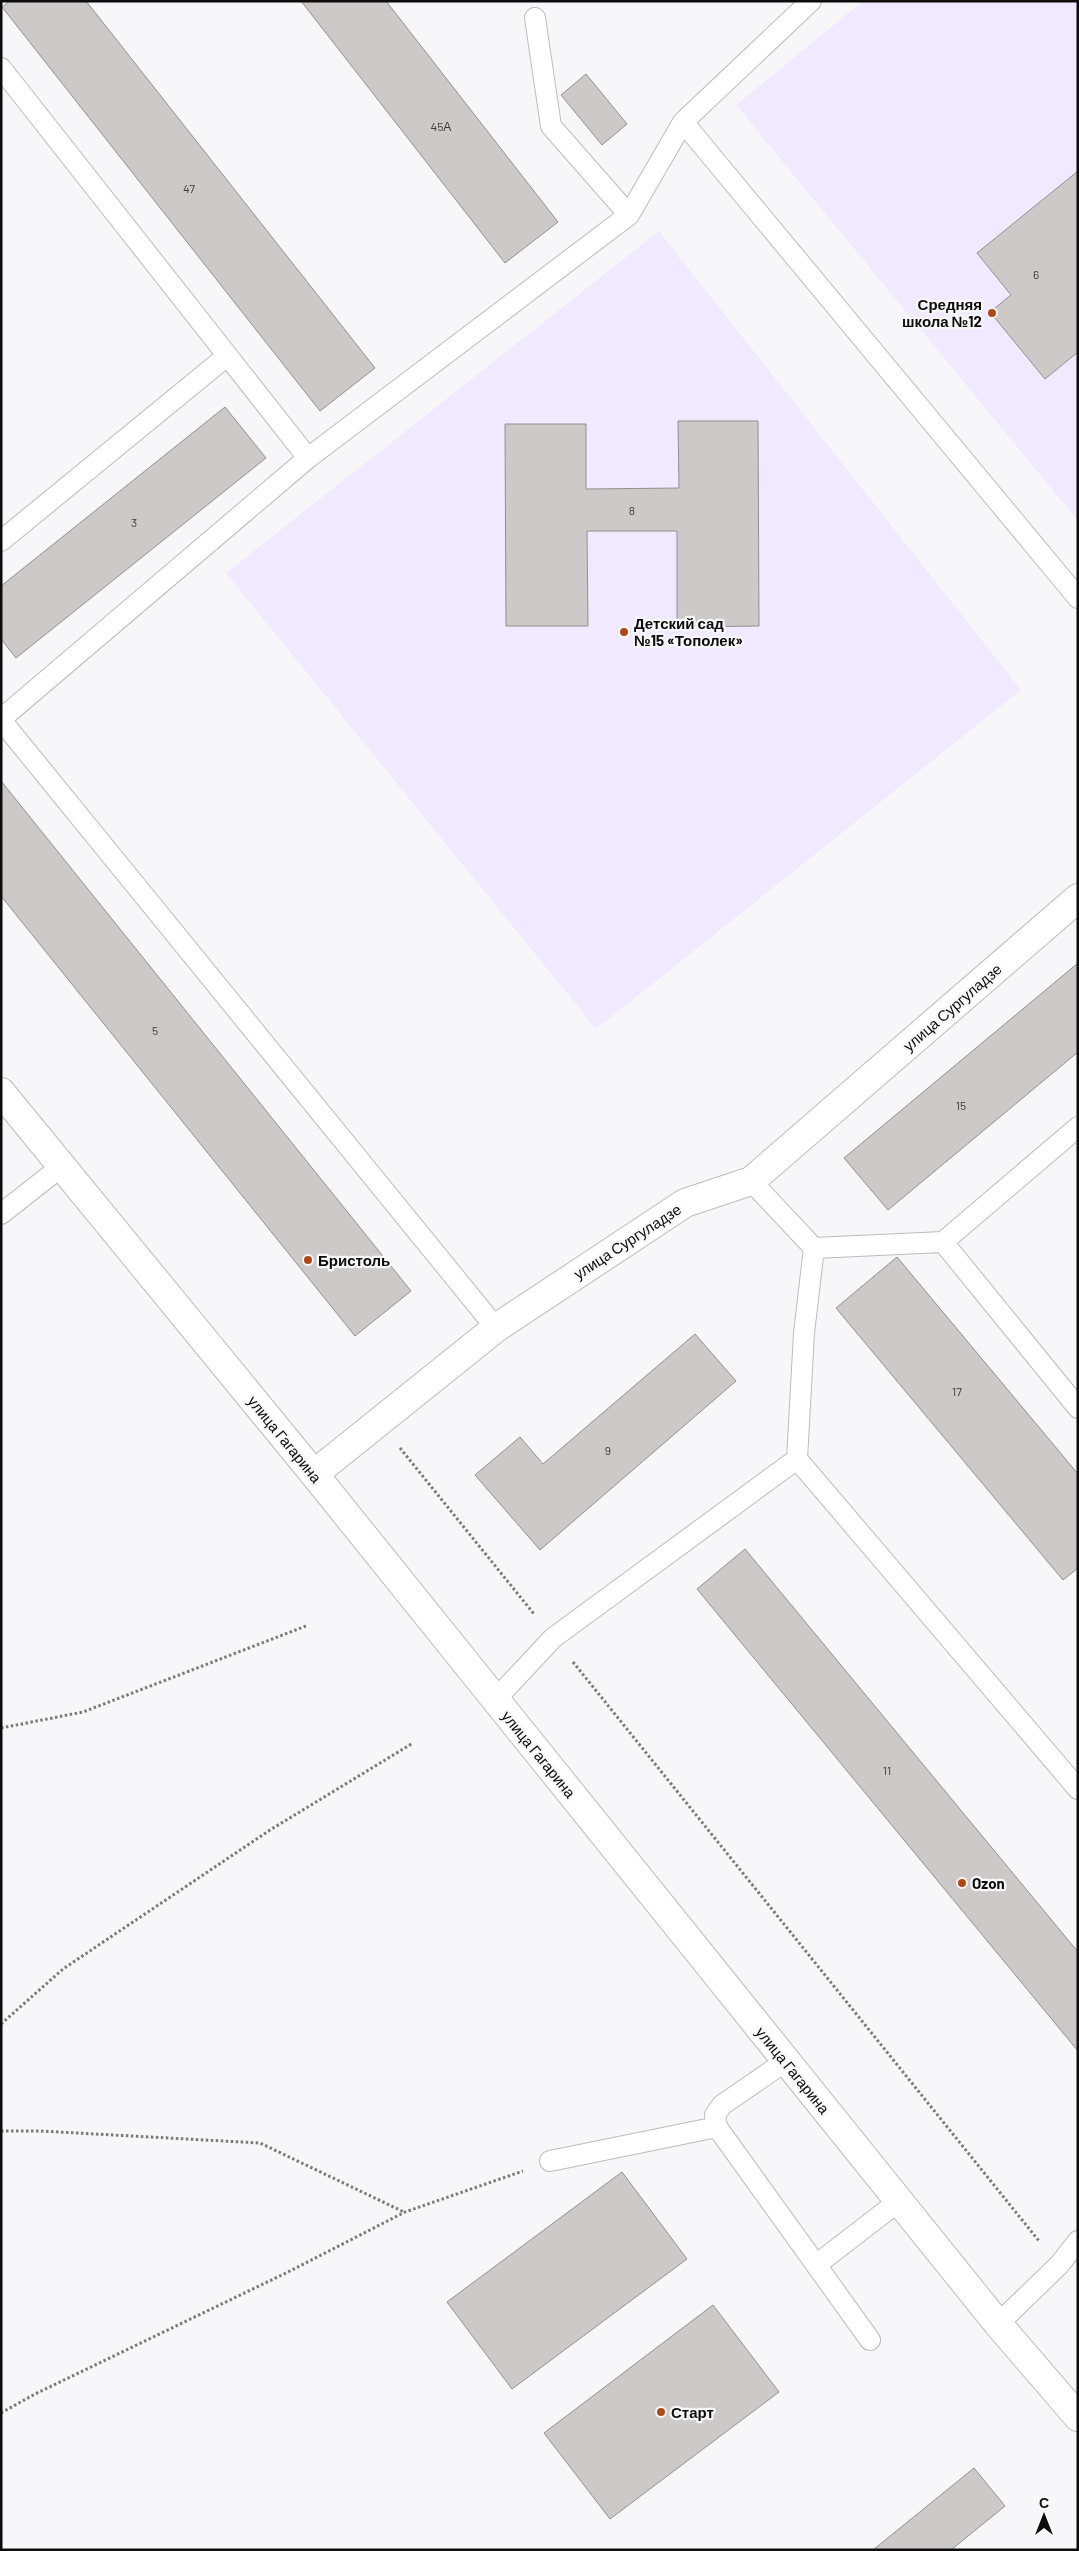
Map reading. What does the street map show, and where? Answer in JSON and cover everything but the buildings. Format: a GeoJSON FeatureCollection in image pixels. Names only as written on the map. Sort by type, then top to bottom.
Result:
{"type":"FeatureCollection","features":[{"type":"Feature","properties":{"kind":"street","name":"улица Сургуладзе"},"geometry":{"type":"LineString","coordinates":[[314,1474],[496,1328],[685,1203],[751,1181],[1078,898]]}},
{"type":"Feature","properties":{"kind":"street","name":"улица Гагарина"},"geometry":{"type":"LineString","coordinates":[[1,1092],[314,1474],[998,2324],[1078,2417]]}},
{"type":"Feature","properties":{"kind":"lane"},"geometry":{"type":"LineString","coordinates":[[496,1328],[1,719],[308,458],[629,215],[683,122],[811,1]]}},
{"type":"Feature","properties":{"kind":"lane"},"geometry":{"type":"LineString","coordinates":[[535,18],[550,126],[629,215]]}},
{"type":"Feature","properties":{"kind":"lane"},"geometry":{"type":"LineString","coordinates":[[1,68],[308,458]]}},
{"type":"Feature","properties":{"kind":"lane"},"geometry":{"type":"LineString","coordinates":[[683,122],[1078,598]]}},
{"type":"Feature","properties":{"kind":"lane"},"geometry":{"type":"LineString","coordinates":[[1,541],[227,356]]}},
{"type":"Feature","properties":{"kind":"lane"},"geometry":{"type":"LineString","coordinates":[[751,1181],[814,1248],[943,1242],[1078,1127]]}},
{"type":"Feature","properties":{"kind":"lane"},"geometry":{"type":"LineString","coordinates":[[1,1214],[62,1166]]}},
{"type":"Feature","properties":{"kind":"lane"},"geometry":{"type":"LineString","coordinates":[[943,1242],[1078,1408]]}},
{"type":"Feature","properties":{"kind":"lane"},"geometry":{"type":"LineString","coordinates":[[814,1248],[804,1333],[797,1459],[1078,1789]]}},
{"type":"Feature","properties":{"kind":"lane"},"geometry":{"type":"LineString","coordinates":[[495,1700],[554,1638],[797,1459]]}},
{"type":"Feature","properties":{"kind":"lane"},"geometry":{"type":"LineString","coordinates":[[786,2061],[722,2105],[715,2115],[717,2127],[870,2340]]}},
{"type":"Feature","properties":{"kind":"lane"},"geometry":{"type":"LineString","coordinates":[[550,2161],[717,2127]]}},
{"type":"Feature","properties":{"kind":"lane"},"geometry":{"type":"LineString","coordinates":[[816,2265],[899,2201]]}},
{"type":"Feature","properties":{"kind":"lane"},"geometry":{"type":"LineString","coordinates":[[998,2324],[1059,2265],[1078,2241]]}},
{"type":"Feature","properties":{"kind":"path"},"geometry":{"type":"LineString","coordinates":[[379,1422],[1059,2265]]}},
{"type":"Feature","properties":{"kind":"path"},"geometry":{"type":"LineString","coordinates":[[1,1728],[83,1712],[306,1626]]}},
{"type":"Feature","properties":{"kind":"path"},"geometry":{"type":"LineString","coordinates":[[1,2024],[63,1969],[270,1830],[413,1743]]}},
{"type":"Feature","properties":{"kind":"path"},"geometry":{"type":"LineString","coordinates":[[1,2131],[40,2131],[260,2142],[405,2212]]}},
{"type":"Feature","properties":{"kind":"path"},"geometry":{"type":"LineString","coordinates":[[1,2413],[35,2394],[288,2272],[405,2212],[550,2161]]}},
{"type":"Feature","properties":{"kind":"shaded area","name":"Средняя школа №12"},"geometry":{"type":"Polygon","coordinates":[[[863,1],[1078,1],[1078,521],[736,105],[863,1]]]}},
{"type":"Feature","properties":{"kind":"shaded area","name":"Детский сад №15 «Тополек»"},"geometry":{"type":"Polygon","coordinates":[[[659,231],[1021,690],[596,1029],[226,573],[659,231]]]}},
{"type":"Feature","properties":{"kind":"place","name":"Средняя школа №12"},"geometry":{"type":"Point","coordinates":[992,313]}},
{"type":"Feature","properties":{"kind":"place","name":"Детский сад №15 «Тополек»"},"geometry":{"type":"Point","coordinates":[624,632]}},
{"type":"Feature","properties":{"kind":"place","name":"Бристоль"},"geometry":{"type":"Point","coordinates":[308,1260]}},
{"type":"Feature","properties":{"kind":"place","name":"Ozon"},"geometry":{"type":"Point","coordinates":[962,1883]}},
{"type":"Feature","properties":{"kind":"place","name":"Старт"},"geometry":{"type":"Point","coordinates":[661,2412]}}]}
